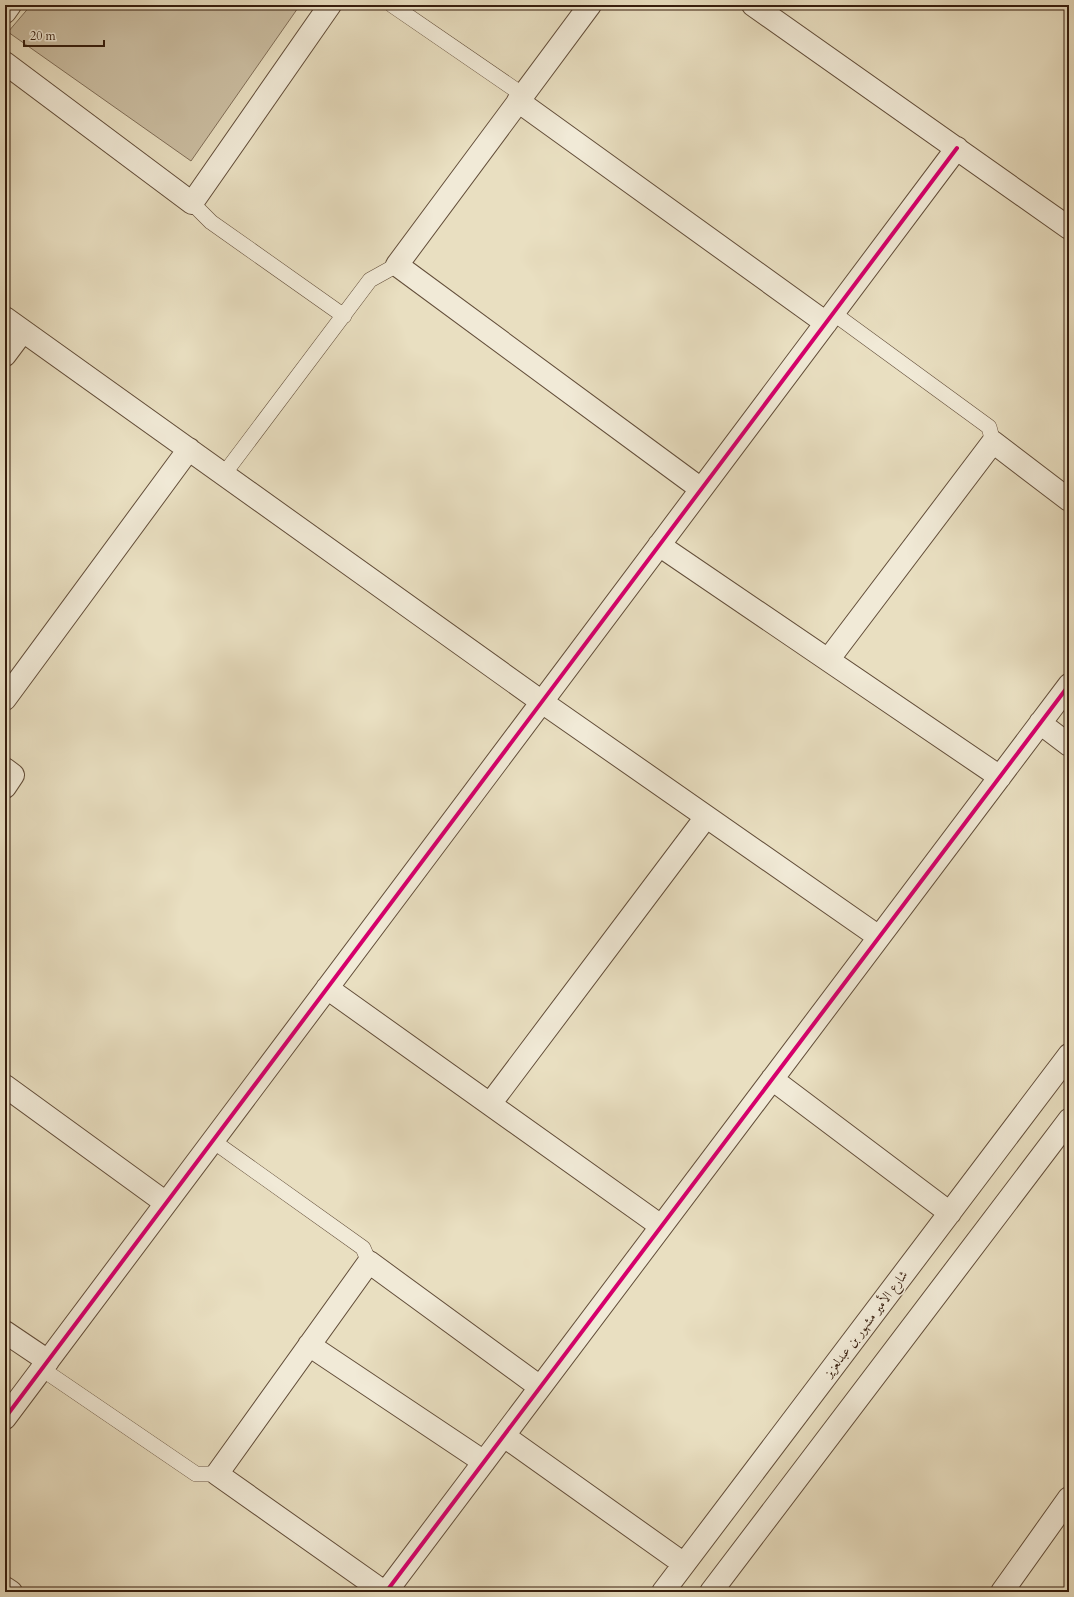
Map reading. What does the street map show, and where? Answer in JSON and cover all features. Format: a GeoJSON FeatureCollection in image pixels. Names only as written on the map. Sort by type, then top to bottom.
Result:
{"type":"FeatureCollection","features":[{"type":"Feature","properties":{"kind":"street"},"geometry":{"type":"LineString","coordinates":[[5,12],[10,5]]}},
{"type":"Feature","properties":{"kind":"street"},"geometry":{"type":"LineString","coordinates":[[5,63],[192,203],[330,5]]}},
{"type":"Feature","properties":{"kind":"street"},"geometry":{"type":"LineString","coordinates":[[590,5],[397,264],[701,489]]}},
{"type":"Feature","properties":{"kind":"street"},"geometry":{"type":"LineString","coordinates":[[752,5],[1069,228]]}},
{"type":"Feature","properties":{"kind":"street"},"geometry":{"type":"LineString","coordinates":[[520,98],[829,318]]}},
{"type":"Feature","properties":{"kind":"street"},"geometry":{"type":"LineString","coordinates":[[5,1418],[957,148]]}},
{"type":"Feature","properties":{"kind":"street"},"geometry":{"type":"LineString","coordinates":[[5,318],[542,702],[879,938]]}},
{"type":"Feature","properties":{"kind":"street"},"geometry":{"type":"LineString","coordinates":[[5,355],[23,331]]}},
{"type":"Feature","properties":{"kind":"street"},"geometry":{"type":"LineString","coordinates":[[828,660],[993,442],[1069,500]]}},
{"type":"Feature","properties":{"kind":"street"},"geometry":{"type":"LineString","coordinates":[[5,699],[188,449]]}},
{"type":"Feature","properties":{"kind":"street"},"geometry":{"type":"LineString","coordinates":[[659,545],[1000,777]]}},
{"type":"Feature","properties":{"kind":"street"},"geometry":{"type":"LineString","coordinates":[[540,1387],[369,1262],[217,1474],[385,1592],[504,1436],[1069,685]]}},
{"type":"Feature","properties":{"kind":"street"},"geometry":{"type":"LineString","coordinates":[[1040,723],[1069,745]]}},
{"type":"Feature","properties":{"kind":"street"},"geometry":{"type":"LineString","coordinates":[[5,770],[13,775],[5,787]]}},
{"type":"Feature","properties":{"kind":"street"},"geometry":{"type":"LineString","coordinates":[[490,1104],[706,817]]}},
{"type":"Feature","properties":{"kind":"street"},"geometry":{"type":"LineString","coordinates":[[327,988],[661,1226]]}},
{"type":"Feature","properties":{"kind":"street","name":"شارع الأمير مشهور بن عبدلعزيز"},"geometry":{"type":"LineString","coordinates":[[663,1592],[1069,1055]]}},
{"type":"Feature","properties":{"kind":"street"},"geometry":{"type":"LineString","coordinates":[[772,1079],[950,1212]]}},
{"type":"Feature","properties":{"kind":"street"},"geometry":{"type":"LineString","coordinates":[[5,1086],[166,1203]]}},
{"type":"Feature","properties":{"kind":"street"},"geometry":{"type":"LineString","coordinates":[[711,1592],[1069,1120]]}},
{"type":"Feature","properties":{"kind":"street"},"geometry":{"type":"LineString","coordinates":[[5,1332],[45,1365]]}},
{"type":"Feature","properties":{"kind":"street"},"geometry":{"type":"LineString","coordinates":[[309,1345],[484,1462]]}},
{"type":"Feature","properties":{"kind":"street"},"geometry":{"type":"LineString","coordinates":[[504,1436],[684,1564]]}},
{"type":"Feature","properties":{"kind":"street"},"geometry":{"type":"LineString","coordinates":[[1002,1592],[1069,1498]]}},
{"type":"Feature","properties":{"kind":"street"},"geometry":{"type":"LineString","coordinates":[[5,1588],[11,1592]]}},
{"type":"Feature","properties":{"kind":"lane"},"geometry":{"type":"LineString","coordinates":[[392,5],[520,98]]}},
{"type":"Feature","properties":{"kind":"lane"},"geometry":{"type":"LineString","coordinates":[[192,203],[211,222],[344,316]]}},
{"type":"Feature","properties":{"kind":"lane"},"geometry":{"type":"LineString","coordinates":[[224,474],[370,280],[397,264]]}},
{"type":"Feature","properties":{"kind":"lane"},"geometry":{"type":"LineString","coordinates":[[829,318],[989,427],[993,442]]}},
{"type":"Feature","properties":{"kind":"lane"},"geometry":{"type":"LineString","coordinates":[[213,1141],[363,1248],[369,1262]]}},
{"type":"Feature","properties":{"kind":"lane"},"geometry":{"type":"LineString","coordinates":[[45,1365],[196,1474],[217,1474]]}},
{"type":"Feature","properties":{"kind":"shaded area"},"geometry":{"type":"Polygon","coordinates":[[[31,5],[300,5],[191,161],[8,32],[31,5]]]}},
{"type":"Feature","properties":{"kind":"cycle path"},"geometry":{"type":"LineString","coordinates":[[5,1418],[957,148]]}},
{"type":"Feature","properties":{"kind":"cycle path"},"geometry":{"type":"LineString","coordinates":[[386,1592],[1069,685]]}}]}
